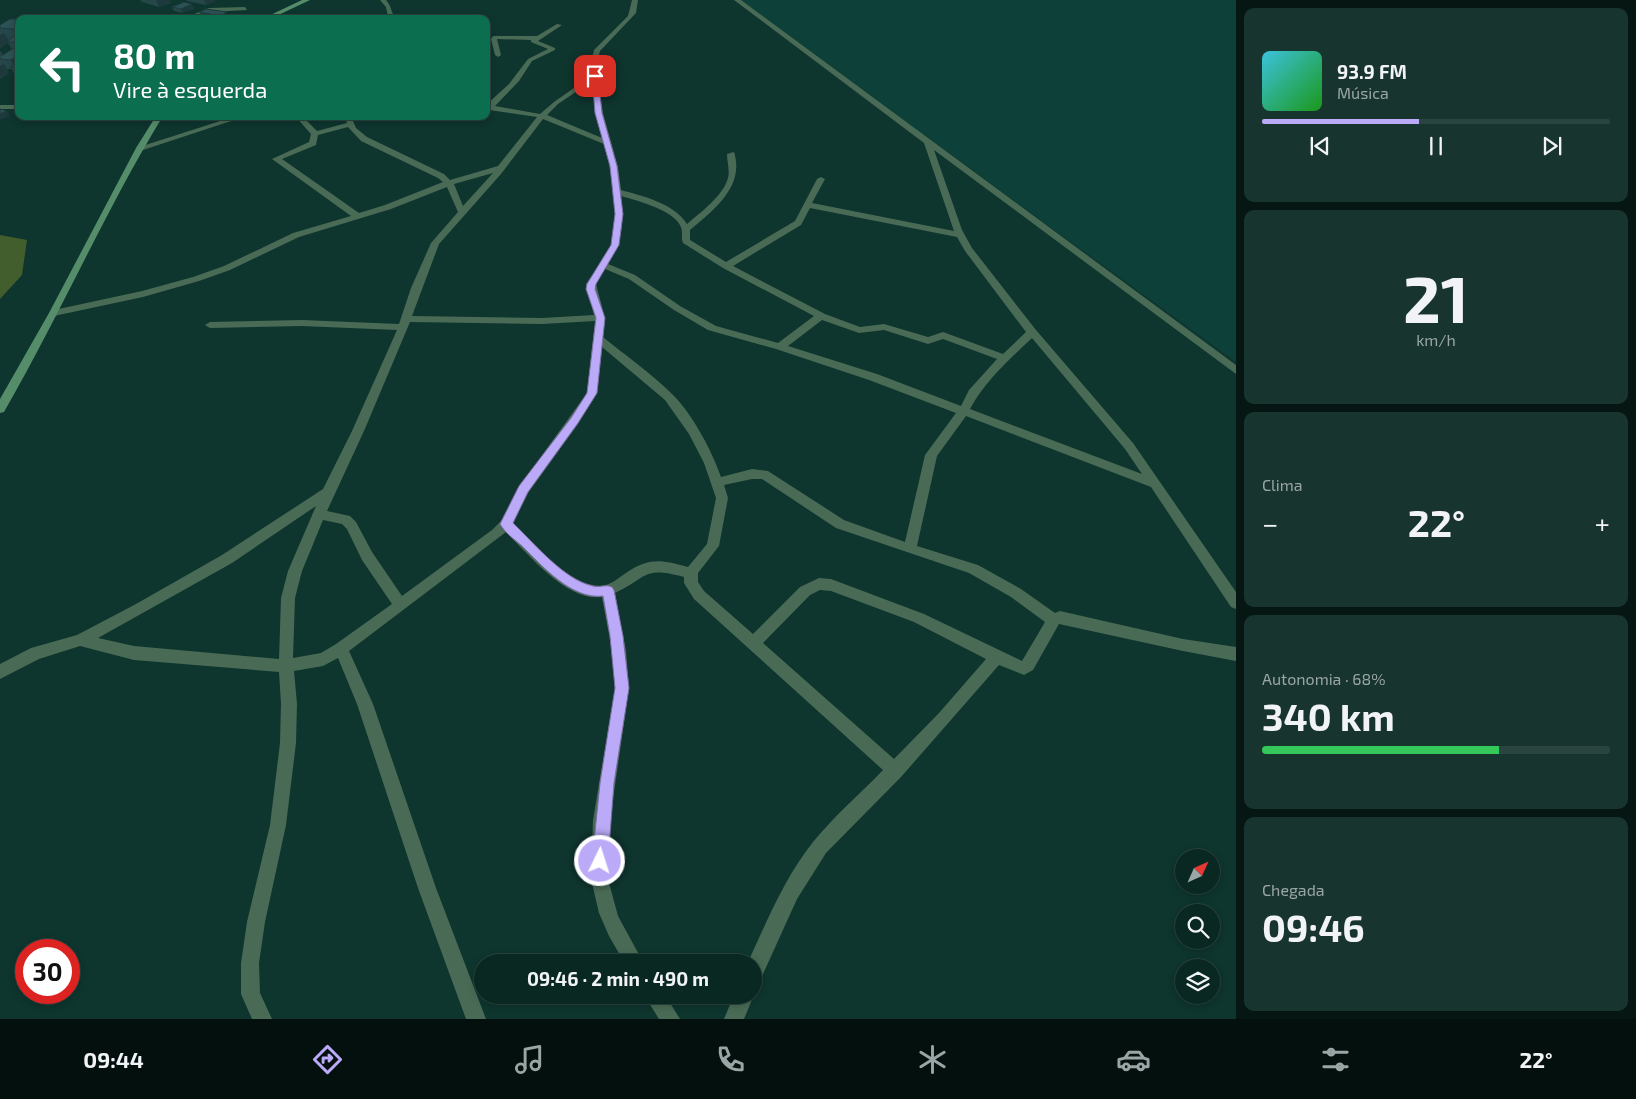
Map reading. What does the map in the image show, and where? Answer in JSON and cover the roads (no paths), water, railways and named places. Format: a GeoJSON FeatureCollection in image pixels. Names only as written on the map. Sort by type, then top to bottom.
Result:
{"type":"FeatureCollection","features":[{"type":"Feature","properties":{"kind":"main road"},"geometry":{"type":"LineString","coordinates":[[274,15],[307,0]]}},
{"type":"Feature","properties":{"kind":"main road"},"geometry":{"type":"LineString","coordinates":[[0,409],[54,312],[140,148],[158,120]]}},
{"type":"Feature","properties":{"kind":"street"},"geometry":{"type":"LineString","coordinates":[[382,0],[389,6],[390,15]]}},
{"type":"Feature","properties":{"kind":"street"},"geometry":{"type":"LineString","coordinates":[[80,640],[134,653],[286,666],[323,659],[340,649],[497,534],[506,524],[523,490],[574,421],[592,393],[594,355],[600,318],[591,284],[615,245],[618,234],[619,214],[614,166],[598,113],[593,66],[597,50],[630,18],[633,13],[635,0]]}},
{"type":"Feature","properties":{"kind":"street"},"geometry":{"type":"LineString","coordinates":[[737,0],[1236,370]]}},
{"type":"Feature","properties":{"kind":"street"},"geometry":{"type":"LineString","coordinates":[[196,15],[209,10],[245,9]]}},
{"type":"Feature","properties":{"kind":"street"},"geometry":{"type":"LineString","coordinates":[[490,106],[508,91],[528,67],[530,60],[553,49],[533,41],[559,25]]}},
{"type":"Feature","properties":{"kind":"street"},"geometry":{"type":"LineString","coordinates":[[498,55],[495,37],[538,38]]}},
{"type":"Feature","properties":{"kind":"street"},"geometry":{"type":"LineString","coordinates":[[262,1019],[251,994],[250,963],[256,922],[278,825],[288,743],[289,704],[286,666],[288,598],[295,572],[328,492],[358,431],[405,323],[430,252],[442,234],[501,168],[542,116],[556,103],[595,76]]}},
{"type":"Feature","properties":{"kind":"street"},"geometry":{"type":"LineString","coordinates":[[0,107],[15,107]]}},
{"type":"Feature","properties":{"kind":"street"},"geometry":{"type":"LineString","coordinates":[[490,108],[542,116],[608,143]]}},
{"type":"Feature","properties":{"kind":"street"},"geometry":{"type":"LineString","coordinates":[[140,148],[227,120]]}},
{"type":"Feature","properties":{"kind":"street"},"geometry":{"type":"LineString","coordinates":[[302,120],[315,134]]}},
{"type":"Feature","properties":{"kind":"street"},"geometry":{"type":"LineString","coordinates":[[315,134],[349,120],[353,129],[364,139],[425,167],[449,183],[462,212]]}},
{"type":"Feature","properties":{"kind":"street"},"geometry":{"type":"LineString","coordinates":[[315,134],[313,143],[276,159],[357,216]]}},
{"type":"Feature","properties":{"kind":"street"},"geometry":{"type":"LineString","coordinates":[[928,143],[960,235],[968,249],[988,272],[1032,332],[1128,446],[1236,604]]}},
{"type":"Feature","properties":{"kind":"street"},"geometry":{"type":"LineString","coordinates":[[686,229],[700,218],[728,188],[732,179],[731,154]]}},
{"type":"Feature","properties":{"kind":"street"},"geometry":{"type":"LineString","coordinates":[[54,312],[144,294],[196,279],[227,268],[279,242],[388,207],[449,183],[501,168]]}},
{"type":"Feature","properties":{"kind":"street"},"geometry":{"type":"LineString","coordinates":[[726,266],[798,223],[821,179]]}},
{"type":"Feature","properties":{"kind":"street"},"geometry":{"type":"LineString","coordinates":[[617,192],[656,204],[672,215],[686,229],[686,241],[726,266],[821,316],[859,330],[884,328],[928,341],[944,335],[1004,358]]}},
{"type":"Feature","properties":{"kind":"street"},"geometry":{"type":"LineString","coordinates":[[808,205],[960,235]]}},
{"type":"Feature","properties":{"kind":"street"},"geometry":{"type":"LineString","coordinates":[[603,265],[638,280],[677,308],[712,328],[780,347],[873,377],[1155,484]]}},
{"type":"Feature","properties":{"kind":"street"},"geometry":{"type":"LineString","coordinates":[[780,347],[821,316]]}},
{"type":"Feature","properties":{"kind":"street"},"geometry":{"type":"LineString","coordinates":[[210,324],[542,321],[600,318]]}},
{"type":"Feature","properties":{"kind":"street"},"geometry":{"type":"LineString","coordinates":[[910,549],[931,455],[963,412],[973,393],[1004,358],[1032,332]]}},
{"type":"Feature","properties":{"kind":"street"},"geometry":{"type":"LineString","coordinates":[[598,339],[676,405],[710,463],[722,498],[713,546],[691,573],[691,583],[699,595],[895,771]]}},
{"type":"Feature","properties":{"kind":"street"},"geometry":{"type":"LineString","coordinates":[[717,482],[752,474],[764,474],[840,524],[980,572],[1016,593],[1054,620]]}},
{"type":"Feature","properties":{"kind":"street"},"geometry":{"type":"LineString","coordinates":[[0,672],[36,653],[80,640],[227,559],[328,492]]}},
{"type":"Feature","properties":{"kind":"street"},"geometry":{"type":"LineString","coordinates":[[320,514],[346,520],[352,526],[367,556],[400,604]]}},
{"type":"Feature","properties":{"kind":"street"},"geometry":{"type":"LineString","coordinates":[[506,524],[555,571],[569,581],[593,592],[608,590],[650,566],[691,573]]}},
{"type":"Feature","properties":{"kind":"street"},"geometry":{"type":"LineString","coordinates":[[753,644],[805,591],[818,584],[831,585],[919,618],[997,657],[1024,668],[1028,665],[1054,620],[1060,617],[1183,645],[1236,654]]}},
{"type":"Feature","properties":{"kind":"street"},"geometry":{"type":"LineString","coordinates":[[608,590],[617,636],[622,688],[607,783],[600,850],[601,893],[615,933],[629,954]]}},
{"type":"Feature","properties":{"kind":"street"},"geometry":{"type":"LineString","coordinates":[[340,649],[365,704],[427,888],[476,1019]]}},
{"type":"Feature","properties":{"kind":"street"},"geometry":{"type":"LineString","coordinates":[[762,954],[787,900],[805,868],[820,847],[895,771],[997,657]]}},
{"type":"Feature","properties":{"kind":"street"},"geometry":{"type":"LineString","coordinates":[[660,1004],[670,1019]]}},
{"type":"Feature","properties":{"kind":"street"},"geometry":{"type":"LineString","coordinates":[[734,1019],[740,1004]]}}]}
